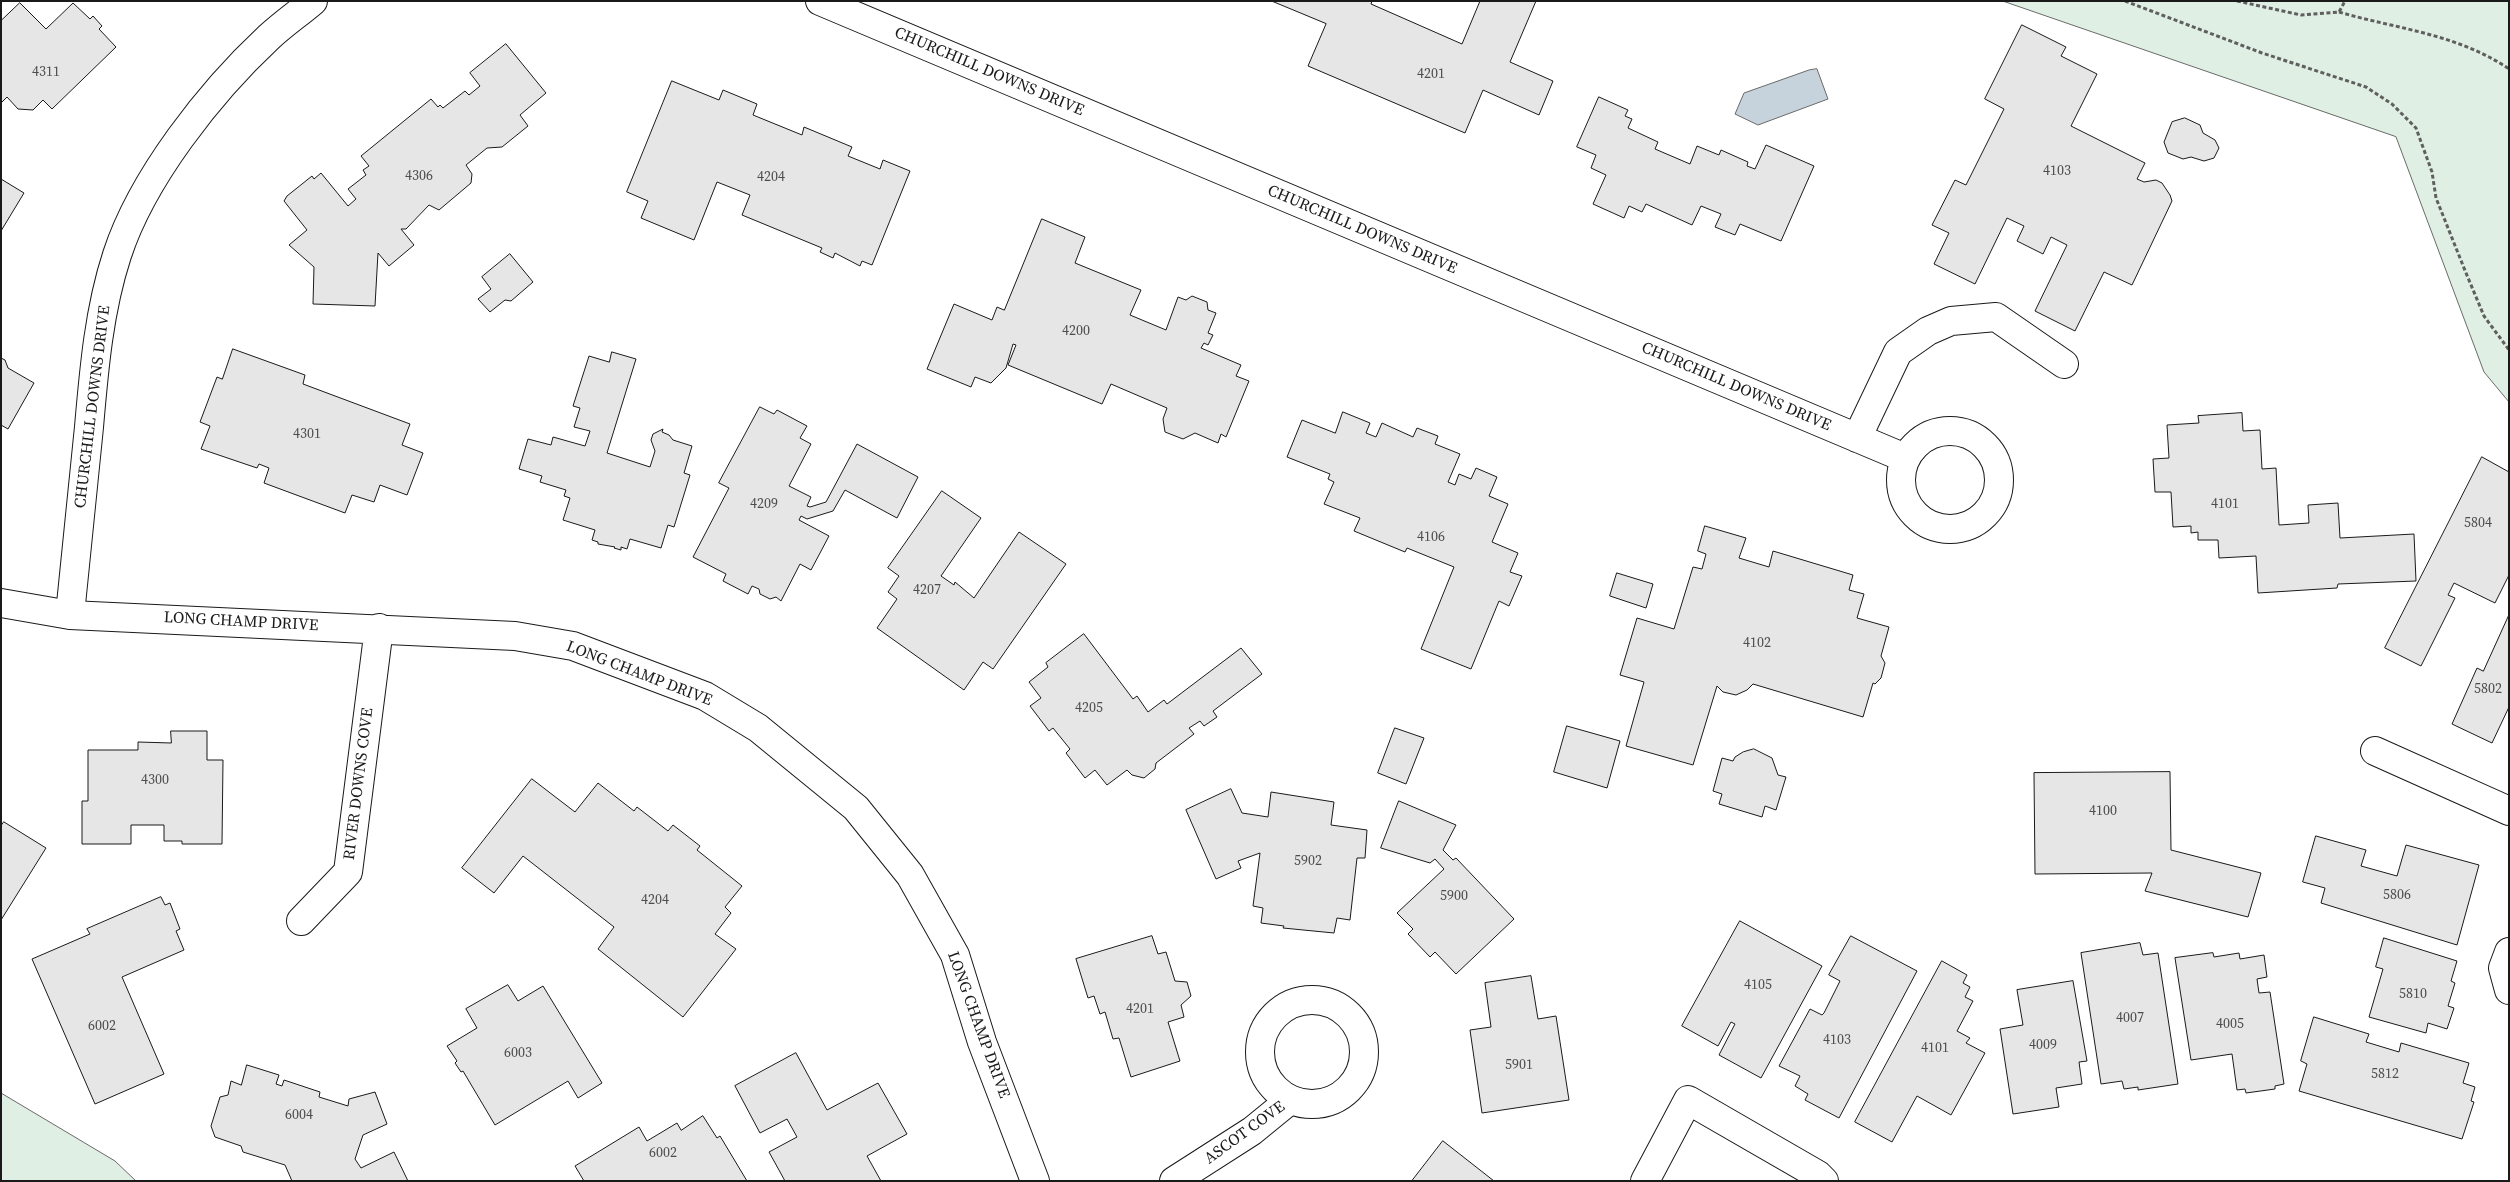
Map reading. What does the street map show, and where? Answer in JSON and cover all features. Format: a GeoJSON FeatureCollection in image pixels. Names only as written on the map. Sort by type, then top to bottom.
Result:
{"type":"FeatureCollection","features":[{"type":"Feature","properties":{"kind":"street","name":"CHURCHILL DOWNS DRIVE"},"geometry":{"type":"LineString","coordinates":[[70,615],[96,358],[104,309],[117,255],[144,195],[190,126],[235,72],[270,37],[313,1]]}},
{"type":"Feature","properties":{"kind":"street","name":"CHURCHILL DOWNS DRIVE"},"geometry":{"type":"LineString","coordinates":[[820,1],[1905,458]]}},
{"type":"Feature","properties":{"kind":"street"},"geometry":{"type":"LineString","coordinates":[[1856,438],[1898,352],[1928,331],[1952,321],[1996,317],[2064,364]]}},
{"type":"Feature","properties":{"kind":"street","name":"LONG CHAMP DRIVE"},"geometry":{"type":"LineString","coordinates":[[1,603],[70,615],[380,628],[515,636],[573,646],[705,696],[758,728],[856,808],[910,875],[955,955],[982,1042],[1035,1181]]}},
{"type":"Feature","properties":{"kind":"street","name":"RIVER DOWNS COVE"},"geometry":{"type":"LineString","coordinates":[[301,921],[348,872],[380,628]]}},
{"type":"Feature","properties":{"kind":"street"},"geometry":{"type":"LineString","coordinates":[[2376,751],[2509,811]]}},
{"type":"Feature","properties":{"kind":"street"},"geometry":{"type":"LineString","coordinates":[[2509,952],[2503,968],[2509,990]]}},
{"type":"Feature","properties":{"kind":"street","name":"ASCOT COVE"},"geometry":{"type":"LineString","coordinates":[[1174,1181],[1252,1131],[1290,1100]]}},
{"type":"Feature","properties":{"kind":"street"},"geometry":{"type":"LineString","coordinates":[[1645,1181],[1688,1100],[1818,1175],[1824,1181]]}},
{"type":"Feature","properties":{"kind":"path"},"geometry":{"type":"LineString","coordinates":[[2125,1],[2262,53],[2366,87],[2392,104],[2416,128],[2432,172],[2436,198],[2484,316],[2509,350]]}},
{"type":"Feature","properties":{"kind":"path"},"geometry":{"type":"LineString","coordinates":[[2237,1],[2301,15],[2339,12],[2450,39],[2509,69]]}},
{"type":"Feature","properties":{"kind":"path"},"geometry":{"type":"LineString","coordinates":[[2339,12],[2344,1]]}},
{"type":"Feature","properties":{"kind":"green space"},"geometry":{"type":"Polygon","coordinates":[[[2003,1],[2509,1],[2509,402],[2484,372],[2396,137],[2003,1]]]}},
{"type":"Feature","properties":{"kind":"green space"},"geometry":{"type":"Polygon","coordinates":[[[1,1093],[115,1161],[136,1181],[1,1181],[1,1093]]]}},
{"type":"Feature","properties":{"kind":"shaded area"},"geometry":{"type":"Polygon","coordinates":[[[1817,69],[1828,99],[1758,125],[1735,114],[1744,93],[1809,70],[1817,69]]]}},
{"type":"Feature","properties":{"kind":"building"},"geometry":{"type":"Polygon","coordinates":[[[1272,1],[1372,1],[1371,4],[1462,44],[1480,1],[1536,1],[1510,62],[1553,81],[1539,115],[1483,90],[1465,133],[1308,66],[1326,24],[1272,1]]]}},
{"type":"Feature","properties":{"kind":"building"},"geometry":{"type":"Polygon","coordinates":[[[20,3],[46,29],[73,3],[90,19],[93,16],[102,26],[99,29],[116,47],[52,109],[43,100],[33,110],[18,109],[7,97],[1,103],[1,21],[20,3]]]}},
{"type":"Feature","properties":{"kind":"building"},"geometry":{"type":"Polygon","coordinates":[[[2022,25],[2066,47],[2061,56],[2097,74],[2071,126],[2145,163],[2137,179],[2144,182],[2156,180],[2162,183],[2172,201],[2132,285],[2104,272],[2075,331],[2035,311],[2067,245],[2051,237],[2043,254],[2017,241],[2024,226],[2007,218],[1975,284],[1934,264],[1949,233],[1932,225],[1955,180],[1966,185],[2004,109],[1985,99],[2022,25]]]}},
{"type":"Feature","properties":{"kind":"building"},"geometry":{"type":"Polygon","coordinates":[[[506,44],[546,93],[520,115],[528,126],[502,147],[487,148],[466,165],[472,174],[471,183],[439,210],[429,205],[406,229],[401,229],[414,245],[389,266],[378,253],[375,306],[313,304],[314,267],[289,245],[307,230],[284,201],[287,196],[312,176],[314,179],[321,173],[348,206],[356,199],[348,189],[366,175],[363,170],[369,166],[361,156],[431,99],[438,107],[440,105],[443,108],[465,91],[469,95],[480,86],[470,73],[506,44]]]}},
{"type":"Feature","properties":{"kind":"building"},"geometry":{"type":"Polygon","coordinates":[[[672,81],[719,100],[723,90],[757,104],[753,115],[802,135],[804,127],[852,147],[848,156],[880,169],[883,160],[910,171],[872,265],[862,261],[860,266],[835,253],[833,258],[820,252],[822,248],[742,215],[750,195],[717,182],[694,240],[641,218],[648,201],[627,192],[672,81]]]}},
{"type":"Feature","properties":{"kind":"building"},"geometry":{"type":"Polygon","coordinates":[[[1599,97],[1628,110],[1625,116],[1632,119],[1628,128],[1658,142],[1655,149],[1690,164],[1697,146],[1719,155],[1721,150],[1748,162],[1747,166],[1755,169],[1766,145],[1814,166],[1781,241],[1740,224],[1735,235],[1715,227],[1721,214],[1701,206],[1692,225],[1646,204],[1642,212],[1629,206],[1624,218],[1593,204],[1606,175],[1591,168],[1596,155],[1577,147],[1599,97]]]}},
{"type":"Feature","properties":{"kind":"building"},"geometry":{"type":"Polygon","coordinates":[[[2185,118],[2200,125],[2203,133],[2215,140],[2219,148],[2214,158],[2204,161],[2191,157],[2183,159],[2168,153],[2164,142],[2172,122],[2185,118]]]}},
{"type":"Feature","properties":{"kind":"building"},"geometry":{"type":"Polygon","coordinates":[[[1,179],[24,193],[1,231],[1,179]]]}},
{"type":"Feature","properties":{"kind":"building"},"geometry":{"type":"Polygon","coordinates":[[[1042,219],[1085,237],[1075,263],[1141,290],[1130,315],[1166,330],[1178,297],[1186,300],[1192,296],[1207,302],[1208,310],[1216,313],[1208,333],[1213,335],[1208,345],[1204,343],[1201,348],[1241,365],[1236,376],[1249,381],[1226,437],[1221,434],[1218,443],[1195,433],[1183,439],[1165,432],[1163,419],[1167,408],[1111,384],[1102,404],[1008,365],[1016,345],[1013,344],[1006,368],[991,383],[975,377],[971,387],[927,369],[954,304],[992,320],[997,307],[1004,310],[1042,219]]]}},
{"type":"Feature","properties":{"kind":"building"},"geometry":{"type":"Polygon","coordinates":[[[510,254],[533,282],[511,301],[505,300],[490,312],[478,299],[491,289],[482,277],[510,254]]]}},
{"type":"Feature","properties":{"kind":"building"},"geometry":{"type":"Polygon","coordinates":[[[233,349],[305,375],[303,384],[410,424],[402,445],[423,453],[407,495],[380,485],[374,502],[352,495],[345,513],[264,483],[269,468],[259,464],[257,468],[201,449],[210,426],[200,422],[217,377],[222,379],[233,349]]]}},
{"type":"Feature","properties":{"kind":"building"},"geometry":{"type":"Polygon","coordinates":[[[612,352],[636,359],[607,453],[650,467],[655,451],[651,440],[653,434],[663,429],[662,432],[669,435],[673,440],[692,446],[684,473],[690,475],[674,527],[668,525],[661,548],[630,539],[627,549],[621,547],[621,550],[598,544],[598,542],[592,540],[595,530],[563,520],[570,498],[564,496],[566,490],[540,482],[542,476],[519,469],[528,439],[551,445],[553,437],[585,446],[590,431],[574,427],[580,408],[573,406],[589,356],[609,362],[612,352]]]}},
{"type":"Feature","properties":{"kind":"building"},"geometry":{"type":"Polygon","coordinates":[[[1,358],[5,360],[8,368],[34,383],[8,429],[1,425],[1,358]]]}},
{"type":"Feature","properties":{"kind":"building"},"geometry":{"type":"Polygon","coordinates":[[[760,407],[774,414],[777,410],[807,426],[800,438],[811,444],[789,486],[811,497],[807,506],[810,507],[826,502],[857,444],[918,477],[897,518],[845,490],[833,511],[807,519],[801,516],[799,520],[829,536],[811,570],[800,564],[781,601],[776,597],[770,599],[760,594],[759,589],[752,586],[748,594],[723,581],[726,574],[693,557],[729,488],[719,483],[760,407]]]}},
{"type":"Feature","properties":{"kind":"building"},"geometry":{"type":"Polygon","coordinates":[[[1343,412],[1370,423],[1366,433],[1376,437],[1382,423],[1413,437],[1417,428],[1438,436],[1435,444],[1460,454],[1448,482],[1455,485],[1459,474],[1471,479],[1476,468],[1497,477],[1489,496],[1508,504],[1492,542],[1518,553],[1510,572],[1522,576],[1509,606],[1499,601],[1471,669],[1421,649],[1454,567],[1407,548],[1405,552],[1354,531],[1360,518],[1324,504],[1334,482],[1328,479],[1330,474],[1287,457],[1302,420],[1335,433],[1343,412]]]}},
{"type":"Feature","properties":{"kind":"building"},"geometry":{"type":"Polygon","coordinates":[[[2242,413],[2243,431],[2260,430],[2262,469],[2276,468],[2279,525],[2309,523],[2308,505],[2338,503],[2340,538],[2414,534],[2416,581],[2338,584],[2337,588],[2258,593],[2256,556],[2219,558],[2218,540],[2198,540],[2198,532],[2191,533],[2191,526],[2173,527],[2171,492],[2155,492],[2153,459],[2169,458],[2167,425],[2199,423],[2198,416],[2242,413]]]}},
{"type":"Feature","properties":{"kind":"building"},"geometry":{"type":"Polygon","coordinates":[[[2482,457],[2509,472],[2509,575],[2495,603],[2454,583],[2448,595],[2455,598],[2421,666],[2385,648],[2482,457]]]}},
{"type":"Feature","properties":{"kind":"building"},"geometry":{"type":"Polygon","coordinates":[[[942,491],[981,518],[941,576],[954,585],[955,582],[974,598],[1019,532],[1066,564],[993,669],[983,662],[964,690],[877,628],[897,599],[888,592],[899,576],[888,568],[942,491]]]}},
{"type":"Feature","properties":{"kind":"building"},"geometry":{"type":"Polygon","coordinates":[[[1705,526],[1746,538],[1739,558],[1769,567],[1773,551],[1853,575],[1849,590],[1864,594],[1857,618],[1889,627],[1881,656],[1885,663],[1881,678],[1875,684],[1873,683],[1863,717],[1753,684],[1747,690],[1736,695],[1723,692],[1717,686],[1693,765],[1626,746],[1644,682],[1620,675],[1637,618],[1674,629],[1693,567],[1702,569],[1706,554],[1698,551],[1705,526]]]}},
{"type":"Feature","properties":{"kind":"building"},"geometry":{"type":"Polygon","coordinates":[[[1617,573],[1653,584],[1646,608],[1610,596],[1617,573]]]}},
{"type":"Feature","properties":{"kind":"building"},"geometry":{"type":"Polygon","coordinates":[[[2509,615],[2509,707],[2492,743],[2452,724],[2477,668],[2483,671],[2509,615]]]}},
{"type":"Feature","properties":{"kind":"building"},"geometry":{"type":"Polygon","coordinates":[[[1084,634],[1133,699],[1137,696],[1148,712],[1164,700],[1167,704],[1241,648],[1262,674],[1213,711],[1217,717],[1204,726],[1200,721],[1189,728],[1194,734],[1156,763],[1155,769],[1144,778],[1132,775],[1127,770],[1107,785],[1095,770],[1085,778],[1066,753],[1070,749],[1053,728],[1049,731],[1030,706],[1041,698],[1029,682],[1048,667],[1046,663],[1084,634]]]}},
{"type":"Feature","properties":{"kind":"building"},"geometry":{"type":"Polygon","coordinates":[[[1567,726],[1620,741],[1607,788],[1554,772],[1567,726]]]}},
{"type":"Feature","properties":{"kind":"building"},"geometry":{"type":"Polygon","coordinates":[[[1395,728],[1424,738],[1406,784],[1378,773],[1395,728]]]}},
{"type":"Feature","properties":{"kind":"building"},"geometry":{"type":"Polygon","coordinates":[[[171,731],[207,731],[207,760],[223,760],[222,844],[182,844],[182,841],[164,841],[164,825],[131,825],[131,844],[82,844],[82,801],[88,801],[88,750],[138,750],[138,742],[171,743],[171,731]]]}},
{"type":"Feature","properties":{"kind":"building"},"geometry":{"type":"Polygon","coordinates":[[[1754,749],[1772,758],[1778,775],[1786,777],[1776,810],[1765,806],[1762,817],[1719,804],[1722,794],[1713,791],[1722,758],[1733,761],[1735,757],[1743,752],[1754,749]]]}},
{"type":"Feature","properties":{"kind":"building"},"geometry":{"type":"Polygon","coordinates":[[[2170,772],[2171,850],[2261,873],[2248,917],[2145,891],[2152,873],[2035,874],[2034,773],[2170,772]]]}},
{"type":"Feature","properties":{"kind":"building"},"geometry":{"type":"Polygon","coordinates":[[[532,779],[575,812],[598,783],[634,811],[637,807],[668,831],[673,825],[700,846],[697,850],[742,886],[725,907],[731,913],[715,934],[736,949],[683,1017],[598,949],[614,927],[523,856],[494,893],[462,868],[532,779]]]}},
{"type":"Feature","properties":{"kind":"building"},"geometry":{"type":"Polygon","coordinates":[[[1231,789],[1242,813],[1268,817],[1271,792],[1334,802],[1331,825],[1367,830],[1365,858],[1357,858],[1350,920],[1337,918],[1334,933],[1283,928],[1284,926],[1261,923],[1263,908],[1253,906],[1260,853],[1238,861],[1241,868],[1216,879],[1186,810],[1231,789]]]}},
{"type":"Feature","properties":{"kind":"building"},"geometry":{"type":"Polygon","coordinates":[[[1399,801],[1456,825],[1443,850],[1453,860],[1456,858],[1514,919],[1456,974],[1435,952],[1430,957],[1408,934],[1413,929],[1397,913],[1444,869],[1435,859],[1430,863],[1381,848],[1399,801]]]}},
{"type":"Feature","properties":{"kind":"building"},"geometry":{"type":"Polygon","coordinates":[[[4,822],[46,848],[1,920],[1,826],[4,822]]]}},
{"type":"Feature","properties":{"kind":"building"},"geometry":{"type":"Polygon","coordinates":[[[2316,836],[2366,850],[2361,866],[2397,876],[2406,845],[2479,865],[2457,945],[2321,903],[2325,888],[2303,882],[2316,836]]]}},
{"type":"Feature","properties":{"kind":"building"},"geometry":{"type":"Polygon","coordinates":[[[161,897],[165,905],[170,903],[180,929],[176,931],[184,950],[122,977],[164,1074],[95,1104],[32,959],[90,934],[87,929],[161,897]]]}},
{"type":"Feature","properties":{"kind":"building"},"geometry":{"type":"Polygon","coordinates":[[[1740,921],[1822,966],[1761,1078],[1719,1055],[1735,1024],[1731,1022],[1718,1046],[1682,1026],[1740,921]]]}},
{"type":"Feature","properties":{"kind":"building"},"geometry":{"type":"Polygon","coordinates":[[[1152,936],[1158,954],[1166,952],[1175,981],[1187,982],[1191,996],[1181,1005],[1184,1017],[1168,1022],[1180,1061],[1131,1077],[1119,1038],[1113,1039],[1105,1012],[1100,1014],[1094,996],[1088,998],[1076,959],[1152,936]]]}},
{"type":"Feature","properties":{"kind":"building"},"geometry":{"type":"Polygon","coordinates":[[[1851,936],[1917,971],[1839,1118],[1805,1100],[1808,1094],[1795,1086],[1800,1076],[1779,1066],[1810,1009],[1822,1015],[1824,1013],[1840,981],[1829,975],[1851,936]]]}},
{"type":"Feature","properties":{"kind":"building"},"geometry":{"type":"Polygon","coordinates":[[[2384,938],[2457,961],[2451,981],[2455,983],[2448,1006],[2454,1008],[2447,1029],[2428,1023],[2426,1033],[2369,1017],[2383,969],[2376,967],[2384,938]]]}},
{"type":"Feature","properties":{"kind":"building"},"geometry":{"type":"Polygon","coordinates":[[[2140,943],[2143,955],[2158,953],[2178,1084],[2138,1090],[2138,1087],[2124,1089],[2122,1081],[2101,1084],[2081,953],[2140,943]]]}},
{"type":"Feature","properties":{"kind":"building"},"geometry":{"type":"Polygon","coordinates":[[[2213,953],[2214,957],[2239,953],[2240,959],[2264,955],[2267,977],[2257,979],[2259,993],[2270,992],[2284,1084],[2275,1086],[2275,1089],[2246,1093],[2245,1089],[2237,1090],[2232,1054],[2191,1060],[2175,958],[2213,953]]]}},
{"type":"Feature","properties":{"kind":"building"},"geometry":{"type":"Polygon","coordinates":[[[1942,961],[1967,975],[1963,983],[1970,987],[1965,997],[1973,1001],[1957,1031],[1970,1038],[1966,1043],[1985,1053],[1951,1115],[1917,1096],[1892,1142],[1855,1122],[1942,961]]]}},
{"type":"Feature","properties":{"kind":"building"},"geometry":{"type":"Polygon","coordinates":[[[1531,976],[1538,1019],[1556,1016],[1569,1100],[1482,1113],[1470,1030],[1491,1027],[1485,983],[1531,976]]]}},
{"type":"Feature","properties":{"kind":"building"},"geometry":{"type":"Polygon","coordinates":[[[2073,981],[2087,1061],[2079,1062],[2082,1084],[2056,1088],[2059,1107],[2013,1114],[2000,1029],[2023,1025],[2017,990],[2073,981]]]}},
{"type":"Feature","properties":{"kind":"building"},"geometry":{"type":"Polygon","coordinates":[[[508,985],[518,1001],[543,986],[602,1083],[578,1098],[568,1081],[495,1125],[463,1071],[461,1072],[455,1063],[457,1061],[447,1046],[477,1028],[466,1009],[508,985]]]}},
{"type":"Feature","properties":{"kind":"building"},"geometry":{"type":"Polygon","coordinates":[[[2314,1017],[2369,1034],[2366,1042],[2399,1052],[2401,1043],[2469,1063],[2463,1083],[2475,1087],[2471,1101],[2474,1102],[2462,1139],[2299,1091],[2307,1064],[2301,1061],[2314,1017]]]}},
{"type":"Feature","properties":{"kind":"building"},"geometry":{"type":"Polygon","coordinates":[[[796,1053],[827,1110],[878,1083],[907,1134],[867,1156],[881,1181],[785,1181],[769,1152],[797,1137],[787,1119],[760,1133],[735,1086],[796,1053]]]}},
{"type":"Feature","properties":{"kind":"building"},"geometry":{"type":"Polygon","coordinates":[[[247,1065],[279,1075],[276,1084],[282,1086],[284,1080],[320,1092],[319,1097],[348,1106],[349,1099],[375,1092],[387,1124],[363,1135],[355,1159],[361,1168],[394,1152],[408,1181],[292,1181],[285,1165],[243,1152],[241,1146],[215,1137],[211,1126],[220,1097],[228,1095],[231,1081],[241,1085],[247,1065]]]}},
{"type":"Feature","properties":{"kind":"building"},"geometry":{"type":"Polygon","coordinates":[[[703,1116],[717,1138],[720,1136],[747,1181],[584,1181],[575,1166],[639,1127],[647,1141],[677,1123],[681,1130],[703,1116]]]}},
{"type":"Feature","properties":{"kind":"building"},"geometry":{"type":"Polygon","coordinates":[[[1443,1141],[1494,1181],[1412,1181],[1443,1141]]]}}]}
